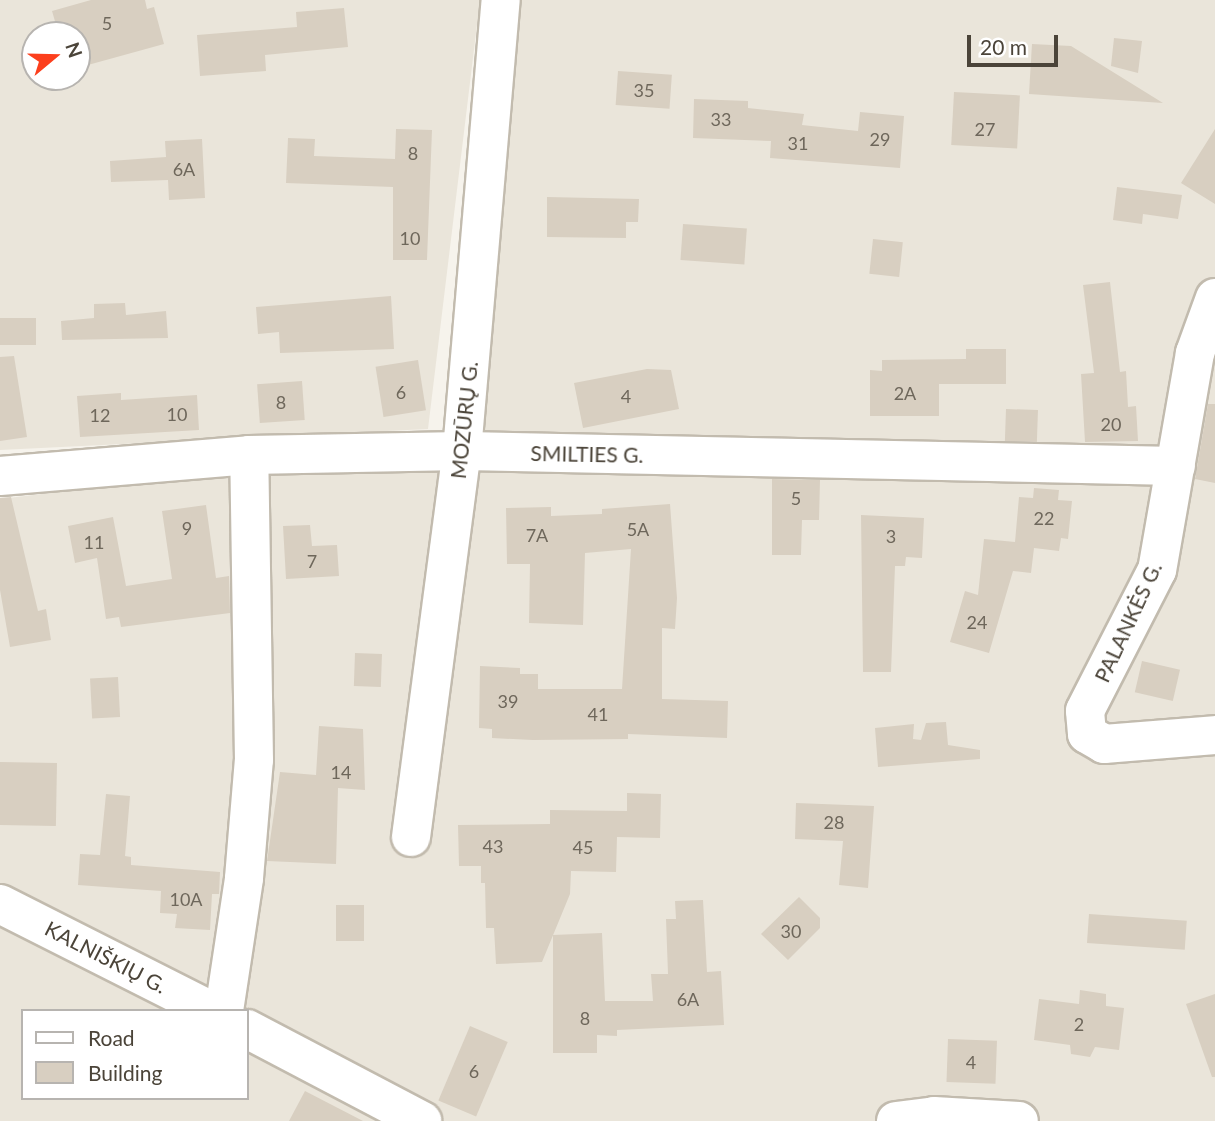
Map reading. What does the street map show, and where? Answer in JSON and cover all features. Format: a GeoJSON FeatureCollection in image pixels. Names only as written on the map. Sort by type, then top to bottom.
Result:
{"type":"FeatureCollection","features":[{"type":"Feature","properties":{"kind":"street","name":"MOZŪRŲ G."},"geometry":{"type":"LineString","coordinates":[[411,837],[463,451],[501,0]]}},
{"type":"Feature","properties":{"kind":"street","name":"PALANKĖS G."},"geometry":{"type":"LineString","coordinates":[[1215,298],[1195,353],[1157,570],[1085,711],[1087,734],[1104,744],[1215,735]]}},
{"type":"Feature","properties":{"kind":"street","name":"SMILTIES G."},"geometry":{"type":"LineString","coordinates":[[0,476],[249,455],[463,451],[1175,466]]}},
{"type":"Feature","properties":{"kind":"street"},"geometry":{"type":"LineString","coordinates":[[225,1009],[244,878],[254,760],[249,455]]}},
{"type":"Feature","properties":{"kind":"street","name":"KALNIŠKIŲ G."},"geometry":{"type":"LineString","coordinates":[[0,904],[208,1009]]}},
{"type":"Feature","properties":{"kind":"street"},"geometry":{"type":"LineString","coordinates":[[248,1030],[422,1121]]}},
{"type":"Feature","properties":{"kind":"street"},"geometry":{"type":"LineString","coordinates":[[896,1121],[934,1116],[1019,1121]]}},
{"type":"Feature","properties":{"kind":"shaded area"},"geometry":{"type":"Polygon","coordinates":[[[0,0],[480,0],[428,429],[0,450],[0,0]]]}},
{"type":"Feature","properties":{"kind":"shaded area"},"geometry":{"type":"Polygon","coordinates":[[[516,0],[1215,0],[1215,1121],[0,1121],[0,499],[274,466],[477,468],[516,0]]]}},
{"type":"Feature","properties":{"kind":"building"},"geometry":{"type":"Polygon","coordinates":[[[91,0],[145,0],[147,9],[154,7],[164,44],[91,64],[91,21],[55,21],[52,11],[91,0]]]}},
{"type":"Feature","properties":{"kind":"building"},"geometry":{"type":"Polygon","coordinates":[[[344,8],[348,47],[265,55],[266,71],[200,76],[197,35],[297,27],[296,12],[344,8]]]}},
{"type":"Feature","properties":{"kind":"building"},"geometry":{"type":"Polygon","coordinates":[[[1114,38],[1142,41],[1138,73],[1111,66],[1114,38]]]}},
{"type":"Feature","properties":{"kind":"building"},"geometry":{"type":"Polygon","coordinates":[[[1032,44],[1071,46],[1163,103],[1029,94],[1032,44]]]}},
{"type":"Feature","properties":{"kind":"building"},"geometry":{"type":"Polygon","coordinates":[[[618,71],[672,75],[669,109],[616,105],[618,71]]]}},
{"type":"Feature","properties":{"kind":"building"},"geometry":{"type":"Polygon","coordinates":[[[954,92],[1020,95],[1017,148],[951,145],[954,92]]]}},
{"type":"Feature","properties":{"kind":"building"},"geometry":{"type":"Polygon","coordinates":[[[694,99],[748,101],[748,108],[804,114],[802,125],[858,131],[860,112],[904,116],[900,168],[770,158],[771,141],[693,138],[694,99]]]}},
{"type":"Feature","properties":{"kind":"building"},"geometry":{"type":"Polygon","coordinates":[[[396,129],[432,130],[427,260],[393,260],[393,187],[286,183],[288,138],[315,139],[314,156],[395,159],[396,129]]]}},
{"type":"Feature","properties":{"kind":"building"},"geometry":{"type":"Polygon","coordinates":[[[1215,129],[1215,204],[1181,183],[1215,129]]]}},
{"type":"Feature","properties":{"kind":"building"},"geometry":{"type":"Polygon","coordinates":[[[202,139],[205,198],[169,200],[168,180],[111,182],[110,161],[166,157],[165,141],[202,139]]]}},
{"type":"Feature","properties":{"kind":"building"},"geometry":{"type":"Polygon","coordinates":[[[1117,187],[1182,195],[1178,219],[1143,214],[1142,224],[1113,220],[1117,187]]]}},
{"type":"Feature","properties":{"kind":"building"},"geometry":{"type":"Polygon","coordinates":[[[547,197],[639,199],[638,222],[626,222],[626,238],[547,237],[547,197]]]}},
{"type":"Feature","properties":{"kind":"building"},"geometry":{"type":"Polygon","coordinates":[[[683,224],[747,228],[744,264],[680,260],[683,224]]]}},
{"type":"Feature","properties":{"kind":"building"},"geometry":{"type":"Polygon","coordinates":[[[873,239],[903,242],[899,277],[869,274],[873,239]]]}},
{"type":"Feature","properties":{"kind":"building"},"geometry":{"type":"Polygon","coordinates":[[[1110,282],[1120,372],[1126,371],[1128,407],[1136,406],[1138,441],[1085,442],[1081,374],[1094,373],[1083,285],[1110,282]]]}},
{"type":"Feature","properties":{"kind":"building"},"geometry":{"type":"Polygon","coordinates":[[[391,296],[394,349],[280,353],[279,332],[258,334],[256,307],[391,296]]]}},
{"type":"Feature","properties":{"kind":"building"},"geometry":{"type":"Polygon","coordinates":[[[125,303],[126,315],[166,311],[168,338],[62,340],[61,321],[94,318],[94,304],[125,303]]]}},
{"type":"Feature","properties":{"kind":"building"},"geometry":{"type":"Polygon","coordinates":[[[0,318],[36,318],[36,345],[0,345],[0,318]]]}},
{"type":"Feature","properties":{"kind":"building"},"geometry":{"type":"Polygon","coordinates":[[[966,349],[1006,349],[1006,384],[939,384],[939,416],[870,416],[870,370],[882,371],[882,360],[966,359],[966,349]]]}},
{"type":"Feature","properties":{"kind":"building"},"geometry":{"type":"Polygon","coordinates":[[[14,356],[27,437],[0,441],[0,357],[14,356]]]}},
{"type":"Feature","properties":{"kind":"building"},"geometry":{"type":"Polygon","coordinates":[[[418,360],[426,410],[384,417],[376,367],[418,360]]]}},
{"type":"Feature","properties":{"kind":"building"},"geometry":{"type":"Polygon","coordinates":[[[647,369],[671,370],[679,409],[583,428],[574,383],[647,369]]]}},
{"type":"Feature","properties":{"kind":"building"},"geometry":{"type":"Polygon","coordinates":[[[302,381],[305,420],[260,423],[257,384],[302,381]]]}},
{"type":"Feature","properties":{"kind":"building"},"geometry":{"type":"Polygon","coordinates":[[[121,393],[121,400],[197,395],[199,430],[80,437],[77,396],[121,393]]]}},
{"type":"Feature","properties":{"kind":"building"},"geometry":{"type":"Polygon","coordinates":[[[1208,404],[1215,404],[1215,483],[1195,479],[1208,404]]]}},
{"type":"Feature","properties":{"kind":"building"},"geometry":{"type":"Polygon","coordinates":[[[1006,409],[1038,410],[1037,442],[1005,441],[1006,409]]]}},
{"type":"Feature","properties":{"kind":"building"},"geometry":{"type":"Polygon","coordinates":[[[772,479],[820,480],[819,520],[802,520],[801,555],[772,555],[772,479]]]}},
{"type":"Feature","properties":{"kind":"building"},"geometry":{"type":"Polygon","coordinates":[[[1034,488],[1059,490],[1058,500],[1072,501],[1068,539],[1061,538],[1059,551],[1034,548],[1031,573],[1013,571],[989,653],[950,642],[965,591],[978,595],[984,539],[1015,542],[1019,497],[1033,498],[1034,488]]]}},
{"type":"Feature","properties":{"kind":"building"},"geometry":{"type":"Polygon","coordinates":[[[11,497],[38,611],[46,609],[51,640],[10,647],[0,590],[0,498],[11,497]]]}},
{"type":"Feature","properties":{"kind":"building"},"geometry":{"type":"Polygon","coordinates":[[[670,504],[677,598],[675,629],[662,628],[662,699],[728,701],[727,738],[628,734],[628,739],[533,740],[492,738],[492,729],[479,728],[480,666],[520,668],[520,674],[538,674],[538,689],[622,689],[631,549],[585,553],[583,625],[529,623],[530,564],[507,564],[506,508],[551,507],[551,516],[602,514],[602,509],[670,504]]]}},
{"type":"Feature","properties":{"kind":"building"},"geometry":{"type":"Polygon","coordinates":[[[206,505],[216,578],[229,576],[230,613],[121,627],[119,617],[106,619],[97,558],[75,563],[68,526],[113,517],[126,586],[172,579],[162,511],[206,505]]]}},
{"type":"Feature","properties":{"kind":"building"},"geometry":{"type":"Polygon","coordinates":[[[861,515],[924,518],[922,558],[906,557],[905,566],[895,566],[891,672],[863,672],[861,515]]]}},
{"type":"Feature","properties":{"kind":"building"},"geometry":{"type":"Polygon","coordinates":[[[310,525],[312,546],[337,545],[339,576],[286,579],[283,526],[310,525]]]}},
{"type":"Feature","properties":{"kind":"building"},"geometry":{"type":"Polygon","coordinates":[[[355,653],[382,654],[381,687],[354,686],[355,653]]]}},
{"type":"Feature","properties":{"kind":"building"},"geometry":{"type":"Polygon","coordinates":[[[1142,661],[1180,670],[1173,701],[1135,692],[1142,661]]]}},
{"type":"Feature","properties":{"kind":"building"},"geometry":{"type":"Polygon","coordinates":[[[118,677],[120,717],[92,718],[90,678],[118,677]]]}},
{"type":"Feature","properties":{"kind":"building"},"geometry":{"type":"Polygon","coordinates":[[[946,722],[948,745],[980,750],[980,759],[878,767],[875,728],[914,724],[913,739],[921,740],[926,723],[946,722]]]}},
{"type":"Feature","properties":{"kind":"building"},"geometry":{"type":"Polygon","coordinates":[[[319,726],[363,729],[365,790],[338,788],[336,864],[267,861],[280,772],[316,775],[319,726]]]}},
{"type":"Feature","properties":{"kind":"building"},"geometry":{"type":"Polygon","coordinates":[[[0,762],[57,763],[56,826],[0,825],[0,762]]]}},
{"type":"Feature","properties":{"kind":"building"},"geometry":{"type":"Polygon","coordinates":[[[627,793],[661,794],[660,838],[617,837],[616,872],[571,871],[570,894],[542,962],[496,964],[494,928],[486,928],[485,883],[481,883],[481,866],[459,866],[458,825],[550,824],[550,810],[627,811],[627,793]]]}},
{"type":"Feature","properties":{"kind":"building"},"geometry":{"type":"Polygon","coordinates":[[[106,794],[130,796],[125,856],[131,857],[131,865],[220,872],[219,894],[212,894],[210,930],[175,928],[177,914],[160,913],[161,891],[78,885],[80,854],[100,855],[106,794]]]}},
{"type":"Feature","properties":{"kind":"building"},"geometry":{"type":"Polygon","coordinates":[[[796,803],[874,806],[868,888],[839,885],[843,841],[795,839],[796,803]]]}},
{"type":"Feature","properties":{"kind":"building"},"geometry":{"type":"Polygon","coordinates":[[[799,897],[820,918],[820,928],[788,960],[761,934],[799,897]]]}},
{"type":"Feature","properties":{"kind":"building"},"geometry":{"type":"Polygon","coordinates":[[[703,900],[707,972],[721,971],[724,1025],[617,1030],[617,1036],[597,1035],[597,1053],[553,1053],[553,935],[602,933],[605,1001],[653,1001],[651,974],[668,974],[666,919],[676,919],[675,901],[703,900]]]}},
{"type":"Feature","properties":{"kind":"building"},"geometry":{"type":"Polygon","coordinates":[[[336,905],[364,905],[364,941],[336,941],[336,905]]]}},
{"type":"Feature","properties":{"kind":"building"},"geometry":{"type":"Polygon","coordinates":[[[1089,914],[1187,921],[1185,950],[1087,943],[1089,914]]]}},
{"type":"Feature","properties":{"kind":"building"},"geometry":{"type":"Polygon","coordinates":[[[1080,990],[1106,994],[1106,1006],[1124,1008],[1119,1050],[1095,1047],[1090,1057],[1071,1054],[1070,1045],[1034,1040],[1039,999],[1079,1004],[1080,990]]]}},
{"type":"Feature","properties":{"kind":"building"},"geometry":{"type":"Polygon","coordinates":[[[1215,994],[1215,1077],[1212,1077],[1186,1004],[1215,994]]]}},
{"type":"Feature","properties":{"kind":"building"},"geometry":{"type":"Polygon","coordinates":[[[470,1026],[508,1042],[476,1117],[438,1101],[470,1026]]]}},
{"type":"Feature","properties":{"kind":"building"},"geometry":{"type":"Polygon","coordinates":[[[948,1039],[997,1041],[995,1084],[946,1082],[948,1039]]]}},
{"type":"Feature","properties":{"kind":"building"},"geometry":{"type":"Polygon","coordinates":[[[305,1091],[363,1121],[289,1121],[305,1091]]]}}]}
